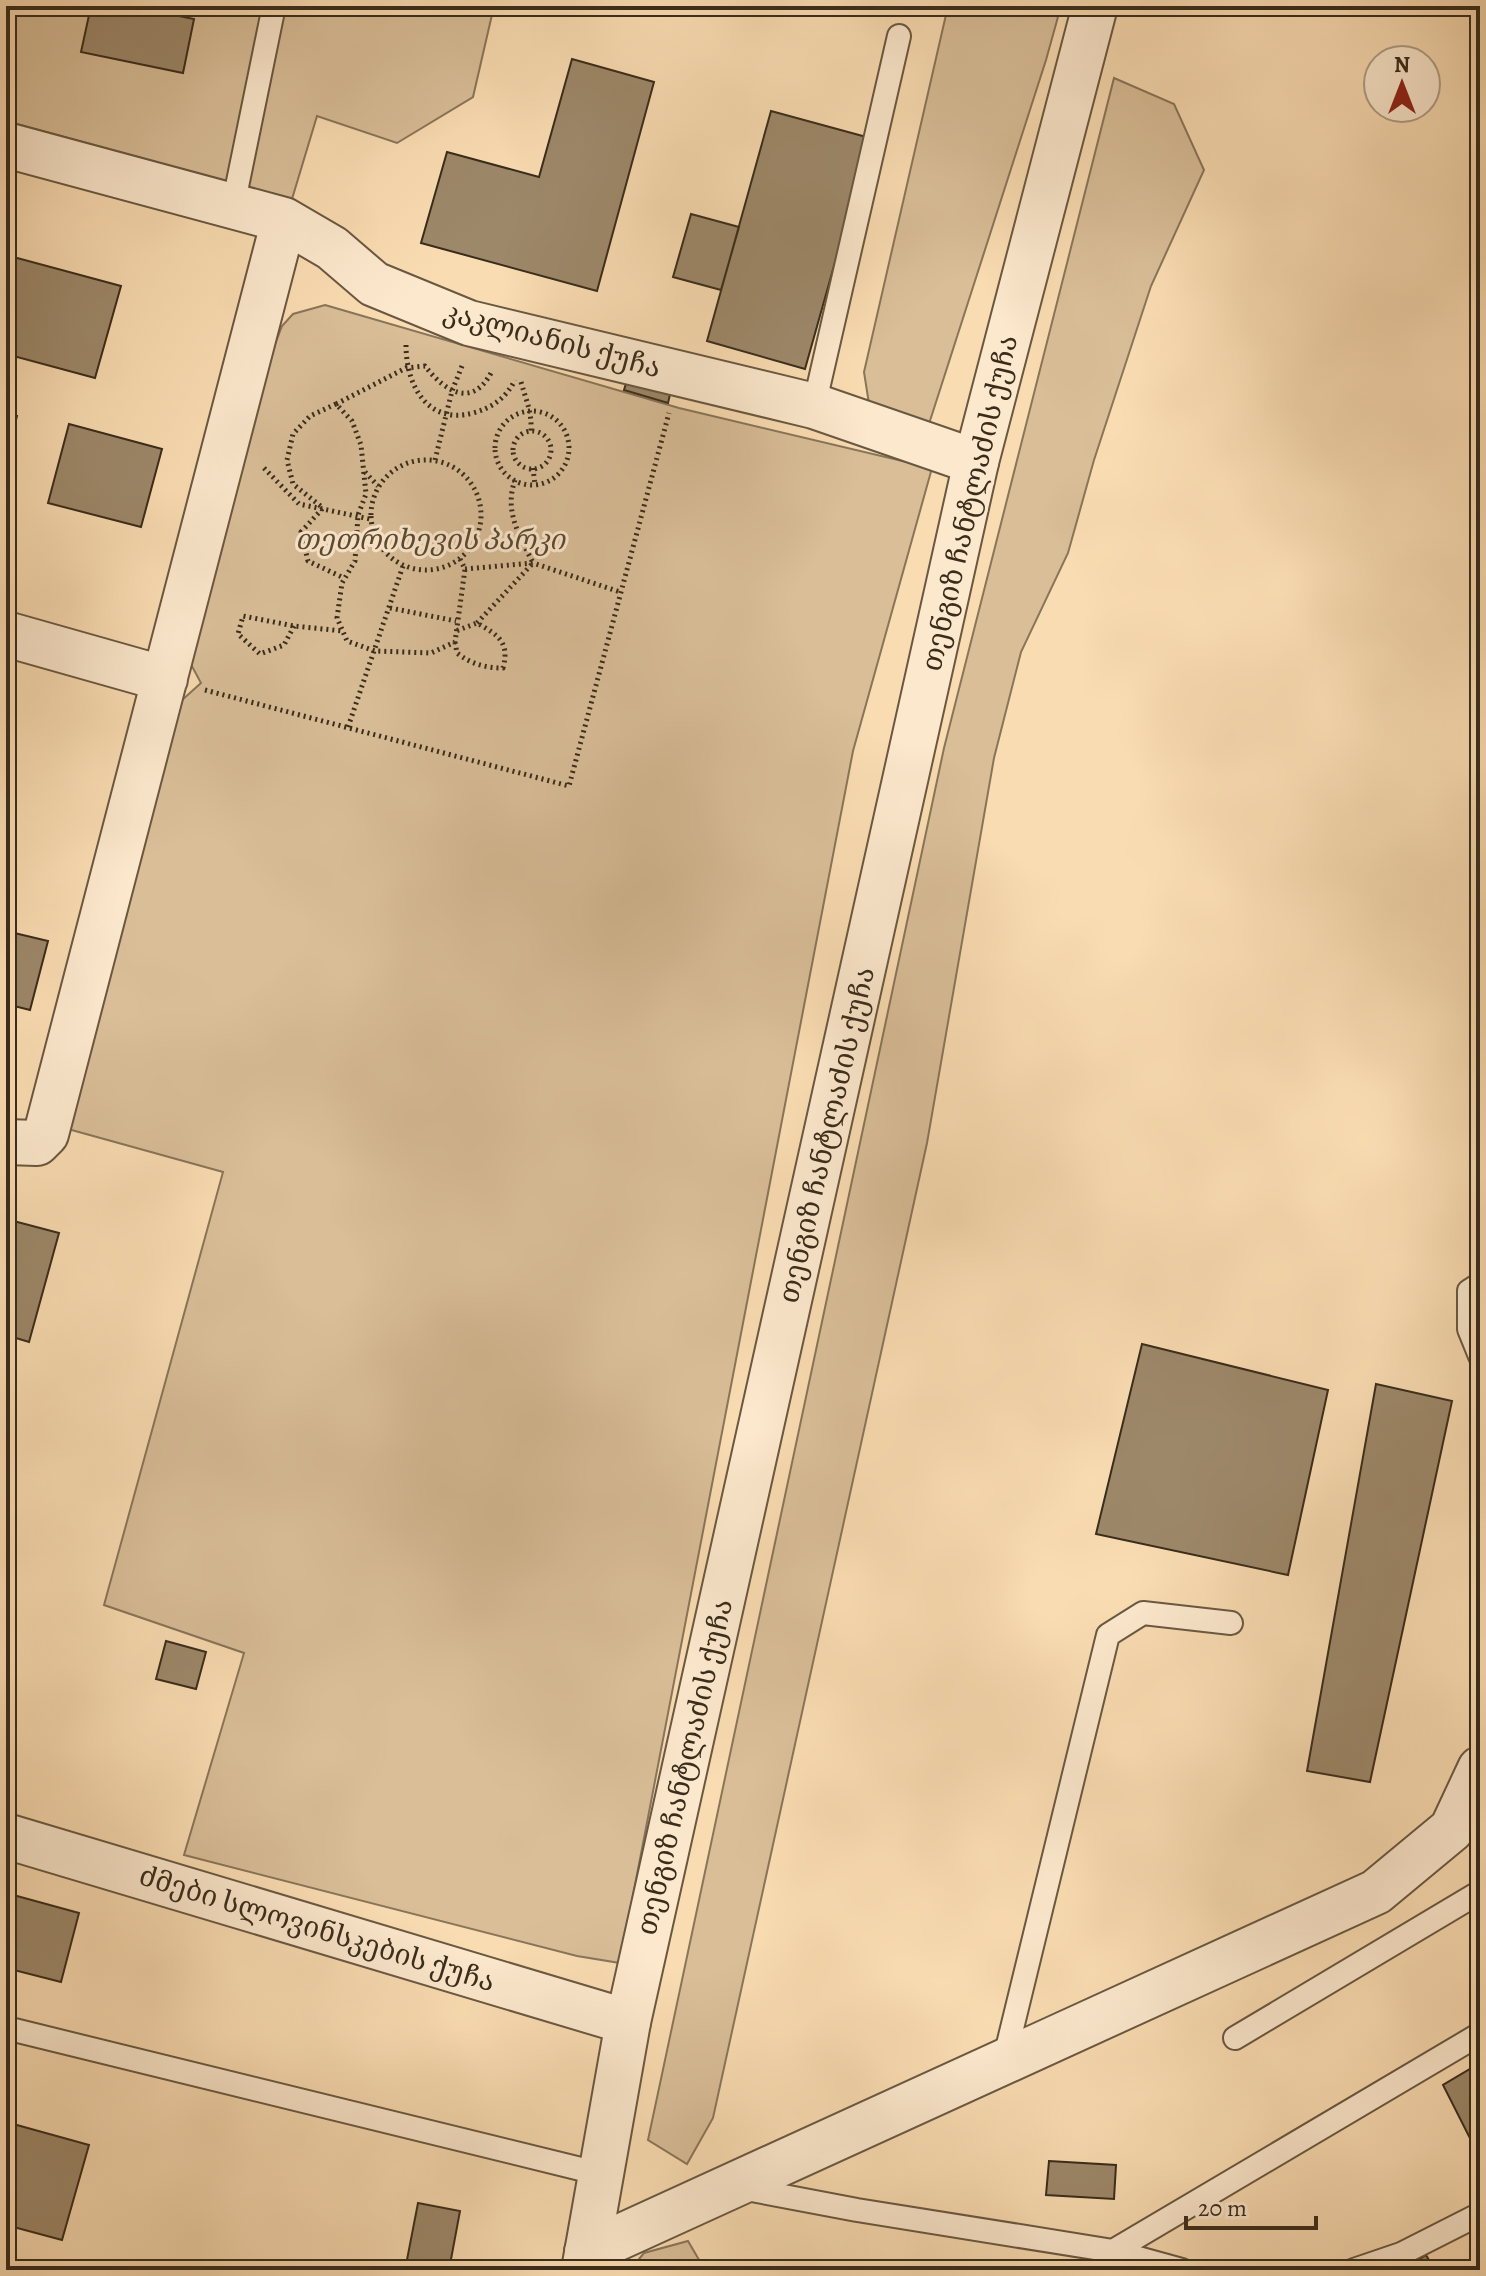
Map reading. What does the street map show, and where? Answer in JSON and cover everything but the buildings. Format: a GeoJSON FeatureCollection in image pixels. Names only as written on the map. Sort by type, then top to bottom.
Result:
{"type":"FeatureCollection","features":[{"type":"Feature","properties":{"kind":"street","name":"თენგიზ ჩანტლაძის ქუჩა"},"geometry":{"type":"LineString","coordinates":[[586,2261],[628,2022],[976,462],[1095,6]]}},
{"type":"Feature","properties":{"kind":"street","name":"კაკლიანის ქუჩა"},"geometry":{"type":"LineString","coordinates":[[6,145],[284,220],[332,248],[374,284],[488,344],[679,375],[814,406],[976,462]]}},
{"type":"Feature","properties":{"kind":"street"},"geometry":{"type":"LineString","coordinates":[[21,1143],[46,1134],[284,220]]}},
{"type":"Feature","properties":{"kind":"street"},"geometry":{"type":"LineString","coordinates":[[6,634],[165,679]]}},
{"type":"Feature","properties":{"kind":"street"},"geometry":{"type":"LineString","coordinates":[[586,2261],[732,2186],[1376,1892],[1452,1829],[1480,1769]]}},
{"type":"Feature","properties":{"kind":"street","name":"ძმები სლოვინსკების ქუჩა"},"geometry":{"type":"LineString","coordinates":[[6,1836],[628,2022]]}},
{"type":"Feature","properties":{"kind":"lane"},"geometry":{"type":"LineString","coordinates":[[233,206],[274,6]]}},
{"type":"Feature","properties":{"kind":"lane"},"geometry":{"type":"LineString","coordinates":[[814,406],[899,36]]}},
{"type":"Feature","properties":{"kind":"lane"},"geometry":{"type":"LineString","coordinates":[[1480,1284],[1469,1291],[1469,1329],[1480,1356]]}},
{"type":"Feature","properties":{"kind":"lane"},"geometry":{"type":"LineString","coordinates":[[1004,2061],[1108,1635],[1143,1613],[1231,1623]]}},
{"type":"Feature","properties":{"kind":"lane"},"geometry":{"type":"LineString","coordinates":[[1235,2038],[1480,1892]]}},
{"type":"Feature","properties":{"kind":"lane"},"geometry":{"type":"LineString","coordinates":[[6,2028],[601,2174]]}},
{"type":"Feature","properties":{"kind":"lane"},"geometry":{"type":"LineString","coordinates":[[1113,2251],[1480,2034]]}},
{"type":"Feature","properties":{"kind":"lane"},"geometry":{"type":"LineString","coordinates":[[732,2186],[857,2210],[1113,2251],[1182,2270]]}},
{"type":"Feature","properties":{"kind":"lane"},"geometry":{"type":"LineString","coordinates":[[1354,2270],[1401,2254],[1480,2214]]}},
{"type":"Feature","properties":{"kind":"path"},"geometry":{"type":"LineString","coordinates":[[435,460],[452,391],[488,344]]}},
{"type":"Feature","properties":{"kind":"path"},"geometry":{"type":"LineString","coordinates":[[323,508],[293,484],[287,460],[293,434],[310,416],[406,368],[425,366],[438,383],[452,391],[469,393],[485,386],[488,344]]}},
{"type":"Feature","properties":{"kind":"path"},"geometry":{"type":"LineString","coordinates":[[406,345],[406,368],[423,402],[445,416],[489,409],[510,390],[519,372],[527,405],[532,411],[531,431]]}},
{"type":"Feature","properties":{"kind":"path"},"geometry":{"type":"LineString","coordinates":[[165,679],[569,786],[679,375]]}},
{"type":"Feature","properties":{"kind":"path"},"geometry":{"type":"LineString","coordinates":[[336,404],[352,421],[361,445],[365,471],[366,494],[358,515],[355,561],[344,578],[337,618],[347,641],[375,651],[431,653],[455,642]]}},
{"type":"Feature","properties":{"kind":"path"},"geometry":{"type":"LineString","coordinates":[[532,411],[546,413],[558,421],[567,434],[569,448],[567,461],[559,473],[535,485],[507,476],[495,450],[505,422],[517,414],[532,411]]}},
{"type":"Feature","properties":{"kind":"path"},"geometry":{"type":"LineString","coordinates":[[531,431],[545,436],[551,449],[546,462],[533,468],[519,464],[513,451],[518,437],[531,431]]}},
{"type":"Feature","properties":{"kind":"path"},"geometry":{"type":"LineString","coordinates":[[228,435],[283,485],[299,504],[370,519]]}},
{"type":"Feature","properties":{"kind":"path"},"geometry":{"type":"LineString","coordinates":[[419,460],[435,460],[453,466],[467,478],[477,493],[482,511],[480,529],[473,546],[460,559],[433,571],[403,566],[390,559],[373,534],[370,519],[378,486],[388,473],[419,460]]}},
{"type":"Feature","properties":{"kind":"path"},"geometry":{"type":"LineString","coordinates":[[533,468],[535,485]]}},
{"type":"Feature","properties":{"kind":"path"},"geometry":{"type":"LineString","coordinates":[[365,471],[378,486]]}},
{"type":"Feature","properties":{"kind":"path"},"geometry":{"type":"LineString","coordinates":[[515,480],[510,495],[513,522],[533,563]]}},
{"type":"Feature","properties":{"kind":"path"},"geometry":{"type":"LineString","coordinates":[[323,508],[301,532],[308,561],[344,578]]}},
{"type":"Feature","properties":{"kind":"path"},"geometry":{"type":"LineString","coordinates":[[460,559],[465,569],[456,621],[457,653],[468,661],[489,668],[503,668],[507,655],[500,636],[477,623]]}},
{"type":"Feature","properties":{"kind":"path"},"geometry":{"type":"LineString","coordinates":[[465,569],[533,563],[620,592]]}},
{"type":"Feature","properties":{"kind":"path"},"geometry":{"type":"LineString","coordinates":[[456,631],[477,623],[533,563]]}},
{"type":"Feature","properties":{"kind":"path"},"geometry":{"type":"LineString","coordinates":[[348,727],[403,566]]}},
{"type":"Feature","properties":{"kind":"path"},"geometry":{"type":"LineString","coordinates":[[390,608],[456,621]]}},
{"type":"Feature","properties":{"kind":"path"},"geometry":{"type":"LineString","coordinates":[[294,626],[284,645],[260,654],[238,634],[243,616],[343,631]]}},
{"type":"Feature","properties":{"kind":"green space"},"geometry":{"type":"Polygon","coordinates":[[[6,6],[494,6],[473,97],[397,143],[317,116],[292,199],[6,121],[6,6]]]}},
{"type":"Feature","properties":{"kind":"green space"},"geometry":{"type":"Polygon","coordinates":[[[948,6],[1061,6],[928,427],[869,404],[864,372],[948,6]]]}},
{"type":"Feature","properties":{"kind":"green space"},"geometry":{"type":"Polygon","coordinates":[[[1114,78],[1174,104],[1204,170],[1151,286],[1094,460],[1068,553],[1021,652],[994,758],[927,1143],[713,2118],[687,2164],[648,2140],[944,748],[1114,78]]]}},
{"type":"Feature","properties":{"kind":"green space","name":"თეთრიხევის პარკი"},"geometry":{"type":"Polygon","coordinates":[[[325,305],[679,408],[932,468],[853,751],[620,1963],[577,1956],[184,1855],[244,1653],[104,1605],[223,1172],[68,1129],[172,709],[201,683],[188,659],[269,360],[282,326],[293,314],[325,305]]]}},
{"type":"Feature","properties":{"kind":"green space"},"geometry":{"type":"Polygon","coordinates":[[[688,2241],[705,2270],[630,2270],[644,2253],[688,2241]]]}}]}
